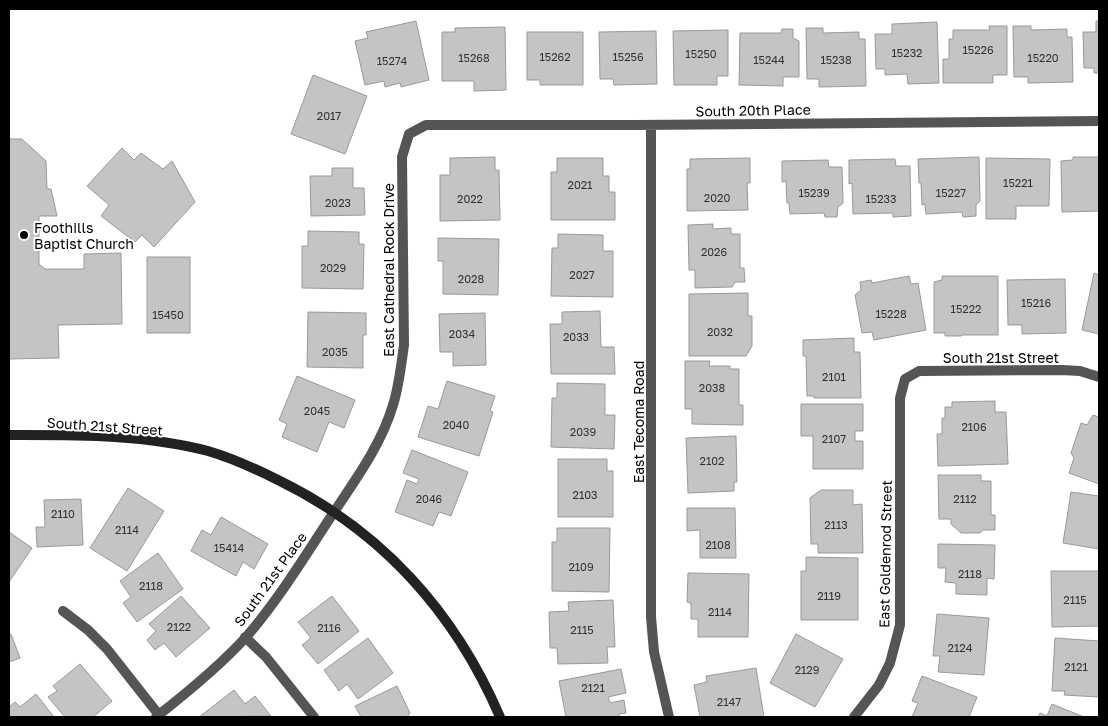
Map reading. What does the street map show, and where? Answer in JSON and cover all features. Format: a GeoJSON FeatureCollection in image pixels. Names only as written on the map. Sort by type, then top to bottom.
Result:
{"type":"FeatureCollection","features":[{"type":"Feature","properties":{"kind":"street","name":"South 20th Place"},"geometry":{"type":"LineString","coordinates":[[409,134],[426,125],[1099,121]]}},
{"type":"Feature","properties":{"kind":"street","name":"East Tecoma Road"},"geometry":{"type":"LineString","coordinates":[[651,125],[651,626],[654,652],[669,717]]}},
{"type":"Feature","properties":{"kind":"street","name":"East Cathedral Rock Drive"},"geometry":{"type":"LineString","coordinates":[[334,512],[382,432],[393,406],[401,372],[404,345],[402,157],[409,134]]}},
{"type":"Feature","properties":{"kind":"street","name":"South 21st Street"},"geometry":{"type":"LineString","coordinates":[[905,379],[919,371],[1062,370],[1080,371],[1099,377]]}},
{"type":"Feature","properties":{"kind":"street","name":"East Goldenrod Street"},"geometry":{"type":"LineString","coordinates":[[854,717],[880,685],[890,663],[900,625],[900,398],[905,379]]}},
{"type":"Feature","properties":{"kind":"street","name":"South 21st Street"},"geometry":{"type":"LineString","coordinates":[[9,435],[133,439],[208,451],[236,461],[300,490],[380,546],[404,568],[428,597],[465,648],[500,717]]}},
{"type":"Feature","properties":{"kind":"street","name":"South 21st Place"},"geometry":{"type":"LineString","coordinates":[[158,716],[228,655],[245,637],[281,590],[334,512]]}},
{"type":"Feature","properties":{"kind":"street"},"geometry":{"type":"LineString","coordinates":[[63,611],[88,630],[107,649],[158,716]]}},
{"type":"Feature","properties":{"kind":"street"},"geometry":{"type":"LineString","coordinates":[[245,637],[266,658],[314,717]]}},
{"type":"Feature","properties":{"kind":"building"},"geometry":{"type":"Polygon","coordinates":[[[416,21],[429,80],[401,87],[400,83],[385,87],[384,81],[365,85],[355,41],[368,38],[366,32],[416,21]]]}},
{"type":"Feature","properties":{"kind":"building"},"geometry":{"type":"Polygon","coordinates":[[[1096,21],[1099,21],[1099,73],[1094,73],[1094,68],[1084,68],[1083,32],[1096,32],[1096,21]]]}},
{"type":"Feature","properties":{"kind":"building"},"geometry":{"type":"Polygon","coordinates":[[[937,22],[939,83],[908,84],[907,74],[885,75],[885,69],[876,69],[875,34],[892,34],[892,24],[937,22]]]}},
{"type":"Feature","properties":{"kind":"building"},"geometry":{"type":"Polygon","coordinates":[[[989,26],[1007,26],[1007,75],[993,75],[993,83],[943,83],[943,59],[949,59],[949,39],[953,39],[953,30],[990,30],[989,26]]]}},
{"type":"Feature","properties":{"kind":"building"},"geometry":{"type":"Polygon","coordinates":[[[1013,26],[1031,26],[1031,30],[1067,29],[1067,37],[1072,37],[1073,82],[1028,83],[1028,77],[1014,77],[1013,26]]]}},
{"type":"Feature","properties":{"kind":"building"},"geometry":{"type":"Polygon","coordinates":[[[505,27],[506,90],[474,91],[474,81],[442,81],[442,32],[455,32],[455,28],[505,27]]]}},
{"type":"Feature","properties":{"kind":"building"},"geometry":{"type":"Polygon","coordinates":[[[806,28],[823,28],[823,33],[859,32],[859,39],[865,39],[866,86],[819,87],[819,79],[807,79],[806,28]]]}},
{"type":"Feature","properties":{"kind":"building"},"geometry":{"type":"Polygon","coordinates":[[[782,29],[793,29],[793,38],[799,41],[799,77],[783,77],[783,86],[739,85],[740,33],[781,33],[782,29]]]}},
{"type":"Feature","properties":{"kind":"building"},"geometry":{"type":"Polygon","coordinates":[[[728,30],[728,76],[717,76],[717,85],[674,85],[673,31],[728,30]]]}},
{"type":"Feature","properties":{"kind":"building"},"geometry":{"type":"Polygon","coordinates":[[[656,31],[657,84],[614,85],[613,79],[600,79],[599,32],[656,31]]]}},
{"type":"Feature","properties":{"kind":"building"},"geometry":{"type":"Polygon","coordinates":[[[527,32],[583,32],[583,85],[540,85],[540,80],[527,80],[527,32]]]}},
{"type":"Feature","properties":{"kind":"building"},"geometry":{"type":"Polygon","coordinates":[[[313,75],[367,96],[345,154],[291,134],[313,75]]]}},
{"type":"Feature","properties":{"kind":"building","name":"Foothills Baptist Church"},"geometry":{"type":"Polygon","coordinates":[[[9,139],[22,139],[46,161],[47,189],[51,189],[57,216],[39,216],[39,264],[45,269],[84,269],[84,254],[121,253],[122,324],[58,325],[59,358],[9,359],[9,139]]]}},
{"type":"Feature","properties":{"kind":"building"},"geometry":{"type":"Polygon","coordinates":[[[122,148],[134,160],[141,153],[163,169],[172,161],[195,202],[154,247],[142,235],[135,242],[101,216],[109,205],[87,186],[122,148]]]}},
{"type":"Feature","properties":{"kind":"building"},"geometry":{"type":"Polygon","coordinates":[[[495,157],[495,170],[499,170],[500,220],[440,221],[440,175],[450,175],[450,158],[495,157]]]}},
{"type":"Feature","properties":{"kind":"building"},"geometry":{"type":"Polygon","coordinates":[[[979,157],[980,201],[976,205],[976,216],[963,217],[962,212],[926,214],[925,204],[922,205],[918,159],[979,157]]]}},
{"type":"Feature","properties":{"kind":"building"},"geometry":{"type":"Polygon","coordinates":[[[1073,157],[1099,157],[1099,211],[1062,212],[1061,161],[1073,160],[1073,157]]]}},
{"type":"Feature","properties":{"kind":"building"},"geometry":{"type":"Polygon","coordinates":[[[557,158],[603,158],[603,176],[609,176],[609,192],[615,192],[615,220],[551,220],[551,172],[557,172],[557,158]]]}},
{"type":"Feature","properties":{"kind":"building"},"geometry":{"type":"Polygon","coordinates":[[[750,158],[750,183],[747,183],[748,210],[687,211],[687,169],[690,169],[690,159],[750,158]]]}},
{"type":"Feature","properties":{"kind":"building"},"geometry":{"type":"Polygon","coordinates":[[[986,158],[1050,159],[1049,206],[1016,206],[1016,219],[986,219],[986,158]]]}},
{"type":"Feature","properties":{"kind":"building"},"geometry":{"type":"Polygon","coordinates":[[[895,159],[896,166],[910,166],[911,216],[893,217],[893,213],[853,214],[852,183],[849,184],[849,160],[895,159]]]}},
{"type":"Feature","properties":{"kind":"building"},"geometry":{"type":"Polygon","coordinates":[[[828,160],[829,167],[842,167],[843,203],[838,207],[837,217],[825,217],[824,213],[790,214],[789,203],[787,203],[786,181],[782,182],[782,161],[828,160]]]}},
{"type":"Feature","properties":{"kind":"building"},"geometry":{"type":"Polygon","coordinates":[[[332,168],[353,168],[353,188],[364,188],[365,215],[311,216],[310,176],[332,176],[332,168]]]}},
{"type":"Feature","properties":{"kind":"building"},"geometry":{"type":"Polygon","coordinates":[[[713,224],[713,229],[731,228],[731,234],[740,234],[740,268],[744,268],[745,282],[735,282],[732,287],[695,288],[695,270],[689,270],[688,225],[713,224]]]}},
{"type":"Feature","properties":{"kind":"building"},"geometry":{"type":"Polygon","coordinates":[[[308,231],[359,232],[359,244],[364,244],[363,289],[302,288],[302,246],[308,246],[308,231]]]}},
{"type":"Feature","properties":{"kind":"building"},"geometry":{"type":"Polygon","coordinates":[[[558,234],[603,235],[603,251],[613,251],[613,297],[551,296],[552,248],[558,248],[558,234]]]}},
{"type":"Feature","properties":{"kind":"building"},"geometry":{"type":"Polygon","coordinates":[[[438,238],[499,239],[498,295],[443,294],[443,261],[438,261],[438,238]]]}},
{"type":"Feature","properties":{"kind":"building"},"geometry":{"type":"Polygon","coordinates":[[[147,257],[190,257],[190,333],[147,333],[147,257]]]}},
{"type":"Feature","properties":{"kind":"building"},"geometry":{"type":"Polygon","coordinates":[[[1094,273],[1099,275],[1099,334],[1082,330],[1094,273]]]}},
{"type":"Feature","properties":{"kind":"building"},"geometry":{"type":"Polygon","coordinates":[[[909,276],[911,284],[918,283],[926,330],[874,340],[872,332],[862,333],[855,295],[861,290],[860,282],[871,280],[872,283],[909,276]]]}},
{"type":"Feature","properties":{"kind":"building"},"geometry":{"type":"Polygon","coordinates":[[[942,276],[998,276],[998,335],[945,336],[945,333],[934,333],[934,282],[942,280],[942,276]]]}},
{"type":"Feature","properties":{"kind":"building"},"geometry":{"type":"Polygon","coordinates":[[[1065,279],[1066,333],[1022,334],[1022,325],[1008,325],[1007,280],[1065,279]]]}},
{"type":"Feature","properties":{"kind":"building"},"geometry":{"type":"Polygon","coordinates":[[[748,293],[748,316],[752,316],[752,346],[746,356],[689,356],[689,294],[748,293]]]}},
{"type":"Feature","properties":{"kind":"building"},"geometry":{"type":"Polygon","coordinates":[[[600,311],[601,347],[614,347],[615,374],[551,374],[550,324],[562,324],[562,312],[600,311]]]}},
{"type":"Feature","properties":{"kind":"building"},"geometry":{"type":"Polygon","coordinates":[[[308,312],[366,313],[366,335],[363,335],[363,368],[307,367],[308,312]]]}},
{"type":"Feature","properties":{"kind":"building"},"geometry":{"type":"Polygon","coordinates":[[[485,313],[486,365],[453,366],[453,352],[440,352],[439,314],[485,313]]]}},
{"type":"Feature","properties":{"kind":"building"},"geometry":{"type":"Polygon","coordinates":[[[854,338],[854,352],[860,352],[861,398],[814,398],[814,396],[807,396],[806,356],[803,356],[803,340],[854,338]]]}},
{"type":"Feature","properties":{"kind":"building"},"geometry":{"type":"Polygon","coordinates":[[[685,361],[710,361],[709,366],[730,366],[730,369],[739,369],[739,405],[743,405],[743,425],[692,424],[692,409],[685,409],[685,361]]]}},
{"type":"Feature","properties":{"kind":"building"},"geometry":{"type":"Polygon","coordinates":[[[297,376],[355,400],[344,428],[329,422],[317,452],[282,437],[287,424],[279,420],[297,376]]]}},
{"type":"Feature","properties":{"kind":"building"},"geometry":{"type":"Polygon","coordinates":[[[447,381],[495,396],[490,411],[493,412],[479,456],[418,437],[428,406],[438,409],[447,381]]]}},
{"type":"Feature","properties":{"kind":"building"},"geometry":{"type":"Polygon","coordinates":[[[557,383],[605,384],[605,415],[615,415],[614,449],[551,447],[552,398],[557,398],[557,383]]]}},
{"type":"Feature","properties":{"kind":"building"},"geometry":{"type":"Polygon","coordinates":[[[995,401],[995,412],[1006,412],[1008,464],[938,466],[937,434],[942,434],[942,418],[945,418],[945,407],[952,407],[952,402],[995,401]]]}},
{"type":"Feature","properties":{"kind":"building"},"geometry":{"type":"Polygon","coordinates":[[[801,404],[863,404],[863,431],[855,431],[855,441],[863,441],[863,469],[813,469],[813,436],[801,436],[801,404]]]}},
{"type":"Feature","properties":{"kind":"building"},"geometry":{"type":"Polygon","coordinates":[[[1093,415],[1099,417],[1099,484],[1069,473],[1074,458],[1071,453],[1081,423],[1087,425],[1093,415]]]}},
{"type":"Feature","properties":{"kind":"building"},"geometry":{"type":"Polygon","coordinates":[[[736,436],[737,482],[734,482],[734,491],[688,493],[686,438],[736,436]]]}},
{"type":"Feature","properties":{"kind":"building"},"geometry":{"type":"Polygon","coordinates":[[[412,450],[468,472],[451,516],[439,512],[433,526],[395,512],[407,480],[417,484],[419,479],[403,473],[412,450]]]}},
{"type":"Feature","properties":{"kind":"building"},"geometry":{"type":"Polygon","coordinates":[[[558,459],[607,459],[607,471],[613,471],[613,517],[558,517],[558,459]]]}},
{"type":"Feature","properties":{"kind":"building"},"geometry":{"type":"Polygon","coordinates":[[[938,475],[981,475],[981,481],[991,481],[991,515],[995,515],[995,530],[983,530],[980,533],[961,533],[951,524],[951,519],[939,519],[938,475]]]}},
{"type":"Feature","properties":{"kind":"building"},"geometry":{"type":"Polygon","coordinates":[[[128,488],[164,511],[127,571],[90,548],[128,488]]]}},
{"type":"Feature","properties":{"kind":"building"},"geometry":{"type":"Polygon","coordinates":[[[821,490],[853,490],[853,505],[862,504],[863,553],[818,553],[818,544],[811,544],[810,498],[821,490]]]}},
{"type":"Feature","properties":{"kind":"building"},"geometry":{"type":"Polygon","coordinates":[[[1071,492],[1099,496],[1099,549],[1063,543],[1071,492]]]}},
{"type":"Feature","properties":{"kind":"building"},"geometry":{"type":"Polygon","coordinates":[[[81,499],[83,545],[37,547],[36,527],[45,527],[44,500],[81,499]]]}},
{"type":"Feature","properties":{"kind":"building"},"geometry":{"type":"Polygon","coordinates":[[[687,508],[735,508],[736,558],[700,558],[700,530],[687,531],[687,508]]]}},
{"type":"Feature","properties":{"kind":"building"},"geometry":{"type":"Polygon","coordinates":[[[221,517],[268,544],[254,569],[243,562],[236,576],[191,551],[202,530],[211,535],[221,517]]]}},
{"type":"Feature","properties":{"kind":"building"},"geometry":{"type":"Polygon","coordinates":[[[557,528],[610,528],[609,592],[552,591],[552,542],[557,542],[557,528]]]}},
{"type":"Feature","properties":{"kind":"building"},"geometry":{"type":"Polygon","coordinates":[[[9,532],[32,548],[9,582],[9,532]]]}},
{"type":"Feature","properties":{"kind":"building"},"geometry":{"type":"Polygon","coordinates":[[[938,544],[995,545],[994,579],[987,578],[987,595],[956,594],[956,583],[945,582],[946,568],[938,568],[938,544]]]}},
{"type":"Feature","properties":{"kind":"building"},"geometry":{"type":"Polygon","coordinates":[[[158,553],[183,589],[137,622],[123,603],[131,597],[120,581],[158,553]]]}},
{"type":"Feature","properties":{"kind":"building"},"geometry":{"type":"Polygon","coordinates":[[[806,557],[858,558],[858,620],[801,620],[801,571],[806,571],[806,557]]]}},
{"type":"Feature","properties":{"kind":"building"},"geometry":{"type":"Polygon","coordinates":[[[1051,571],[1099,571],[1099,626],[1052,627],[1051,571]]]}},
{"type":"Feature","properties":{"kind":"building"},"geometry":{"type":"Polygon","coordinates":[[[688,573],[749,574],[748,637],[698,637],[698,619],[691,619],[691,603],[687,602],[688,573]]]}},
{"type":"Feature","properties":{"kind":"building"},"geometry":{"type":"Polygon","coordinates":[[[181,596],[210,628],[176,657],[164,643],[155,650],[147,640],[156,631],[149,624],[181,596]]]}},
{"type":"Feature","properties":{"kind":"building"},"geometry":{"type":"Polygon","coordinates":[[[332,596],[359,631],[318,664],[302,645],[311,638],[298,622],[332,596]]]}},
{"type":"Feature","properties":{"kind":"building"},"geometry":{"type":"Polygon","coordinates":[[[613,600],[615,647],[607,647],[608,663],[558,664],[557,648],[550,648],[549,612],[569,611],[568,602],[613,600]]]}},
{"type":"Feature","properties":{"kind":"building"},"geometry":{"type":"Polygon","coordinates":[[[937,614],[989,618],[984,675],[938,672],[940,656],[933,656],[937,614]]]}},
{"type":"Feature","properties":{"kind":"building"},"geometry":{"type":"Polygon","coordinates":[[[11,634],[20,658],[9,662],[9,635],[11,634]]]}},
{"type":"Feature","properties":{"kind":"building"},"geometry":{"type":"Polygon","coordinates":[[[796,634],[843,659],[815,707],[770,683],[796,634]]]}},
{"type":"Feature","properties":{"kind":"building"},"geometry":{"type":"Polygon","coordinates":[[[368,638],[393,673],[358,699],[347,684],[339,691],[324,670],[368,638]]]}},
{"type":"Feature","properties":{"kind":"building"},"geometry":{"type":"Polygon","coordinates":[[[1055,638],[1099,641],[1099,697],[1064,695],[1065,691],[1052,691],[1055,638]]]}},
{"type":"Feature","properties":{"kind":"building"},"geometry":{"type":"Polygon","coordinates":[[[80,664],[112,701],[93,717],[65,717],[48,697],[57,691],[53,686],[80,664]]]}},
{"type":"Feature","properties":{"kind":"building"},"geometry":{"type":"Polygon","coordinates":[[[756,668],[764,717],[700,717],[694,685],[707,682],[706,676],[756,668]]]}},
{"type":"Feature","properties":{"kind":"building"},"geometry":{"type":"Polygon","coordinates":[[[621,669],[626,693],[608,697],[610,703],[624,700],[626,713],[619,714],[619,717],[566,717],[559,681],[621,669]]]}},
{"type":"Feature","properties":{"kind":"building"},"geometry":{"type":"Polygon","coordinates":[[[922,676],[977,697],[969,717],[912,717],[918,703],[912,701],[922,676]]]}},
{"type":"Feature","properties":{"kind":"building"},"geometry":{"type":"Polygon","coordinates":[[[397,686],[410,713],[408,714],[410,717],[361,717],[355,706],[397,686]]]}},
{"type":"Feature","properties":{"kind":"building"},"geometry":{"type":"Polygon","coordinates":[[[234,690],[245,704],[255,696],[271,716],[199,717],[234,690]]]}},
{"type":"Feature","properties":{"kind":"building"},"geometry":{"type":"Polygon","coordinates":[[[36,694],[54,717],[9,717],[9,707],[15,702],[20,707],[36,694]]]}},
{"type":"Feature","properties":{"kind":"building"},"geometry":{"type":"Polygon","coordinates":[[[1052,704],[1084,717],[1038,717],[1040,713],[1047,716],[1052,704]]]}},
{"type":"Feature","properties":{"kind":"place","name":"Foothills Baptist Church"},"geometry":{"type":"Point","coordinates":[24,235]}}]}
